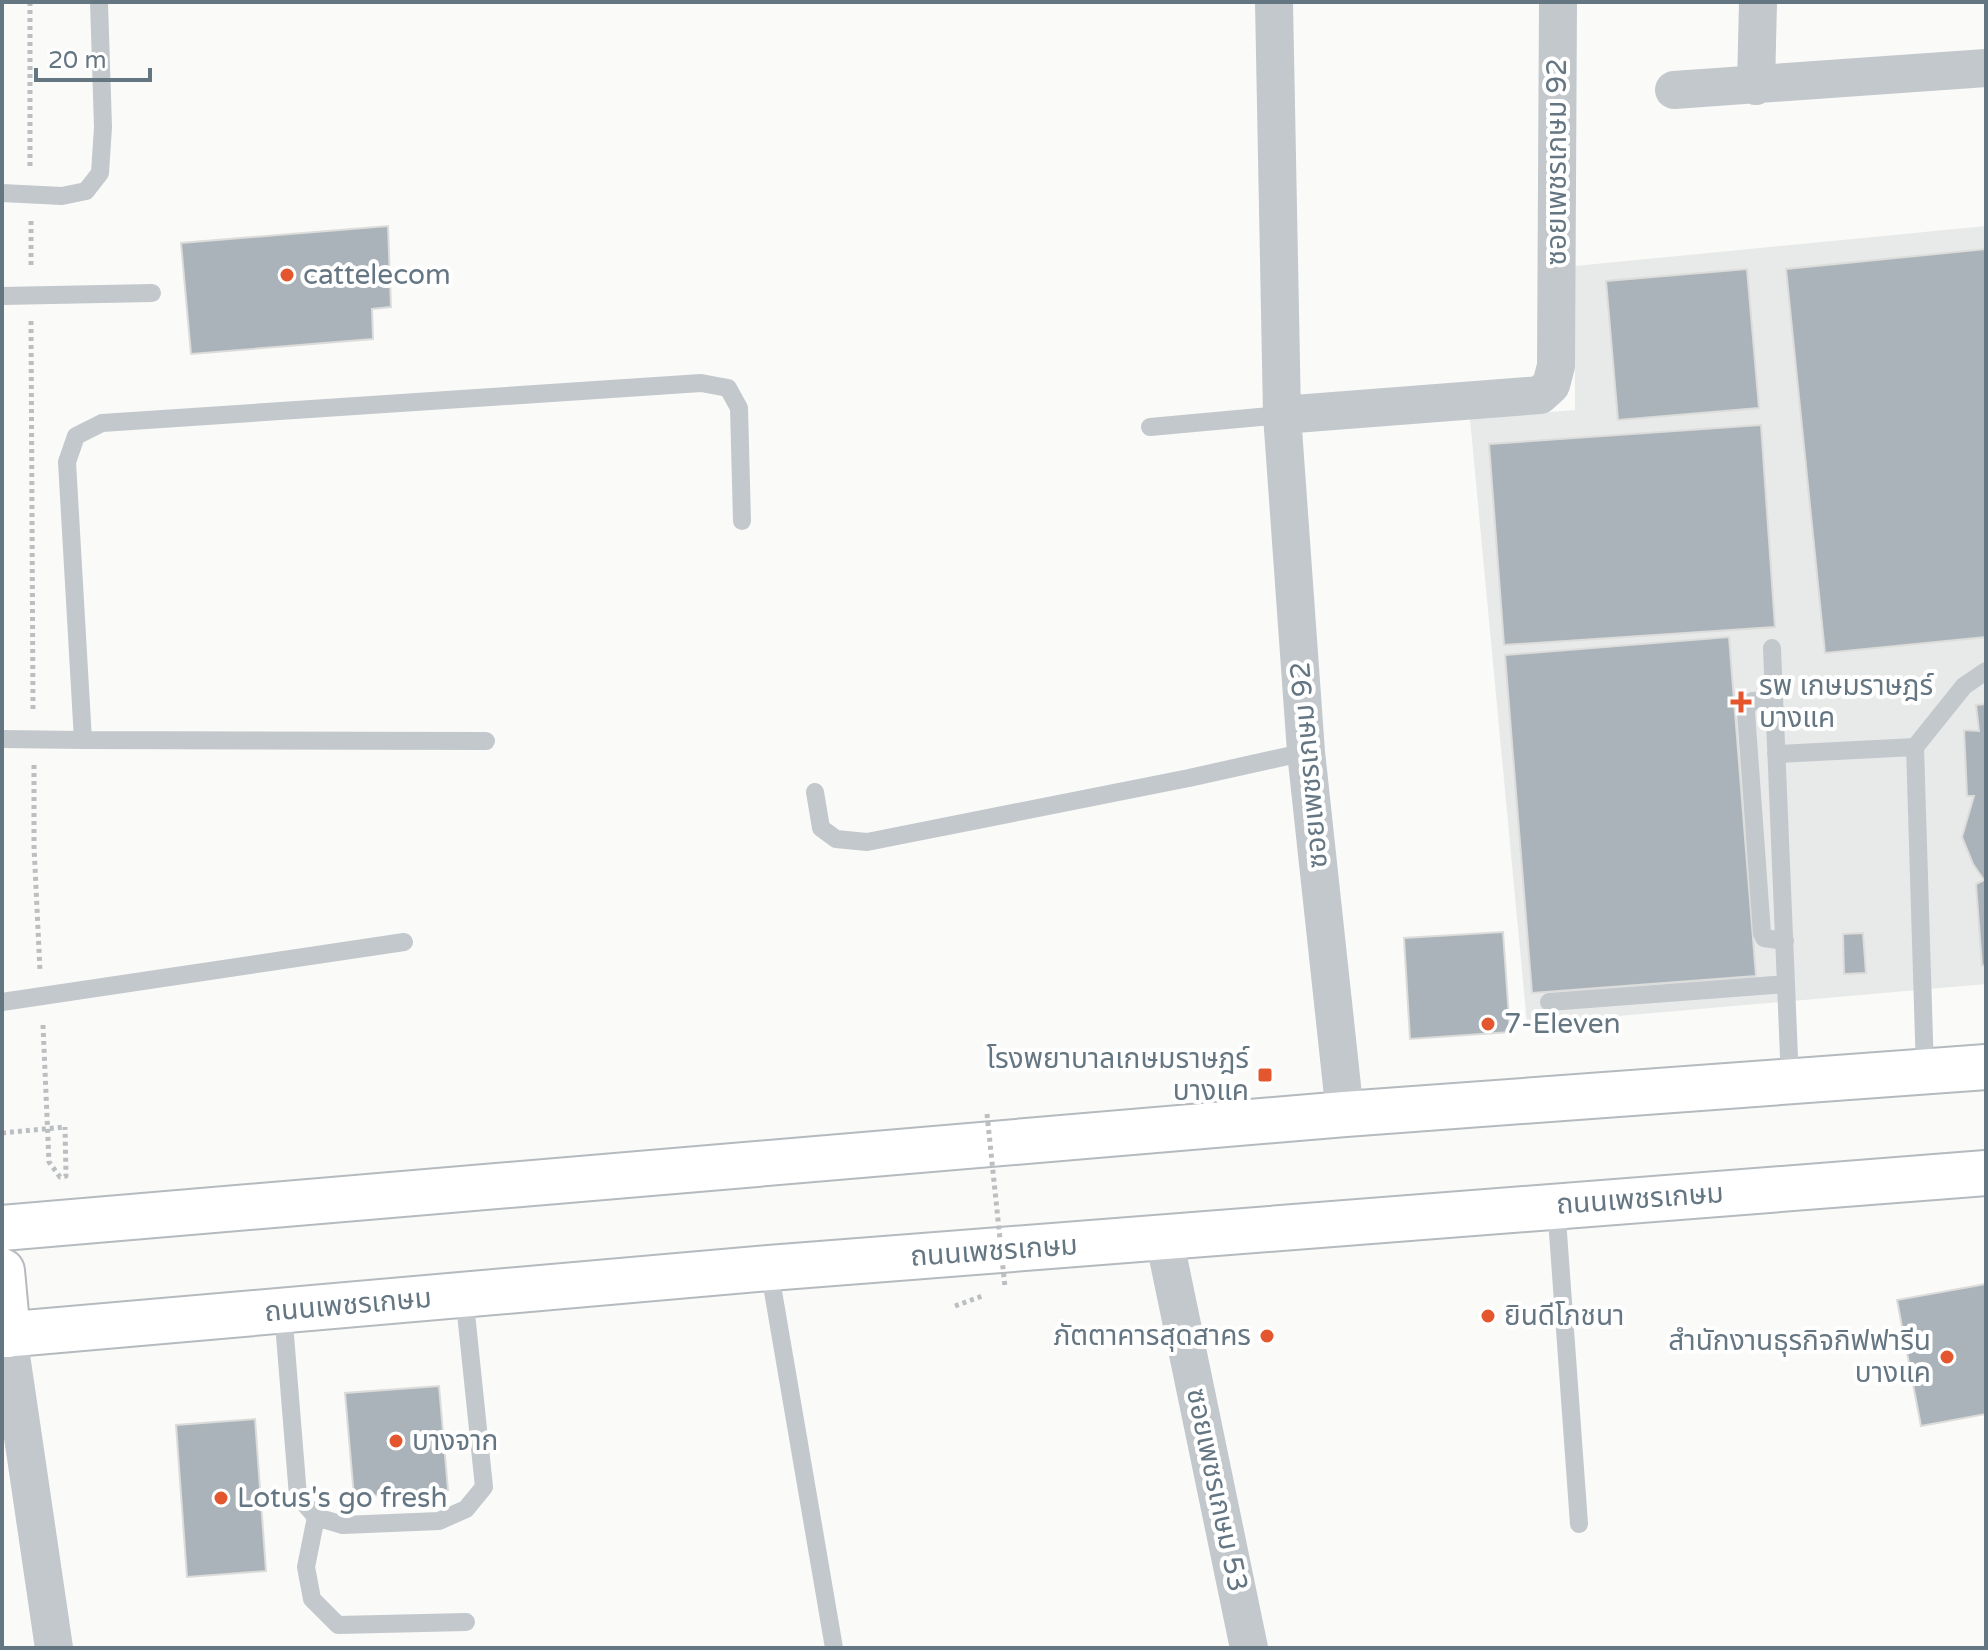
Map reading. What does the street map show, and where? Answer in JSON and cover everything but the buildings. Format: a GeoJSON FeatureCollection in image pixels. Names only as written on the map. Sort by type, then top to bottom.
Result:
{"type":"FeatureCollection","features":[{"type":"Feature","properties":{"kind":"main road"},"geometry":{"type":"LineString","coordinates":[[2,1228],[1345,1114],[1986,1067]]}},
{"type":"Feature","properties":{"kind":"main road","name":"ถนนเพชรเกษม"},"geometry":{"type":"LineString","coordinates":[[5,1335],[769,1268],[1986,1173]]}},
{"type":"Feature","properties":{"kind":"main road"},"geometry":{"type":"LineString","coordinates":[[2,1271],[5,1335]]}},
{"type":"Feature","properties":{"kind":"street","name":"ซอยเพชรเกษม 92"},"geometry":{"type":"LineString","coordinates":[[1274,2],[1282,415],[1306,752],[1345,1114]]}},
{"type":"Feature","properties":{"kind":"street","name":"ซอยเพชรเกษม 92"},"geometry":{"type":"LineString","coordinates":[[1282,415],[1540,395],[1551,385],[1556,366],[1558,2]]}},
{"type":"Feature","properties":{"kind":"street"},"geometry":{"type":"LineString","coordinates":[[1756,86],[1758,2]]}},
{"type":"Feature","properties":{"kind":"street"},"geometry":{"type":"LineString","coordinates":[[1674,90],[1986,68]]}},
{"type":"Feature","properties":{"kind":"street","name":"ซอยเพชรเกษม 53"},"geometry":{"type":"LineString","coordinates":[[1164,1238],[1249,1648]]}},
{"type":"Feature","properties":{"kind":"street"},"geometry":{"type":"LineString","coordinates":[[5,1335],[54,1648]]}},
{"type":"Feature","properties":{"kind":"lane"},"geometry":{"type":"LineString","coordinates":[[2,193],[62,196],[86,191],[100,173],[103,127],[99,2]]}},
{"type":"Feature","properties":{"kind":"lane"},"geometry":{"type":"LineString","coordinates":[[2,296],[152,293]]}},
{"type":"Feature","properties":{"kind":"lane"},"geometry":{"type":"LineString","coordinates":[[83,740],[67,462],[76,436],[102,423],[701,383],[728,388],[739,408],[742,521]]}},
{"type":"Feature","properties":{"kind":"lane"},"geometry":{"type":"LineString","coordinates":[[1150,427],[1282,415]]}},
{"type":"Feature","properties":{"kind":"lane"},"geometry":{"type":"LineString","coordinates":[[1772,648],[1790,1082]]}},
{"type":"Feature","properties":{"kind":"lane"},"geometry":{"type":"LineString","coordinates":[[1925,1071],[1915,747],[1964,686],[1986,671]]}},
{"type":"Feature","properties":{"kind":"lane"},"geometry":{"type":"LineString","coordinates":[[1774,700],[1753,701],[1748,704],[1746,712],[1762,933],[1770,941],[1785,941]]}},
{"type":"Feature","properties":{"kind":"lane"},"geometry":{"type":"LineString","coordinates":[[2,739],[486,741]]}},
{"type":"Feature","properties":{"kind":"lane"},"geometry":{"type":"LineString","coordinates":[[1776,754],[1915,747]]}},
{"type":"Feature","properties":{"kind":"lane"},"geometry":{"type":"LineString","coordinates":[[815,792],[821,828],[836,839],[867,842],[1306,752]]}},
{"type":"Feature","properties":{"kind":"lane"},"geometry":{"type":"LineString","coordinates":[[2,1002],[404,942]]}},
{"type":"Feature","properties":{"kind":"lane"},"geometry":{"type":"LineString","coordinates":[[1549,1002],[1786,984]]}},
{"type":"Feature","properties":{"kind":"lane"},"geometry":{"type":"LineString","coordinates":[[1556,1205],[1579,1524]]}},
{"type":"Feature","properties":{"kind":"lane"},"geometry":{"type":"LineString","coordinates":[[769,1268],[834,1648]]}},
{"type":"Feature","properties":{"kind":"lane"},"geometry":{"type":"LineString","coordinates":[[283,1311],[298,1496],[316,1517],[343,1525],[439,1521],[466,1509],[484,1487],[464,1294]]}},
{"type":"Feature","properties":{"kind":"lane"},"geometry":{"type":"LineString","coordinates":[[316,1517],[306,1567],[312,1599],[338,1625],[466,1622]]}},
{"type":"Feature","properties":{"kind":"path"},"geometry":{"type":"LineString","coordinates":[[2,1133],[65,1127],[66,1176],[60,1177],[49,1162],[42,998],[34,846],[30,2]]}},
{"type":"Feature","properties":{"kind":"path"},"geometry":{"type":"LineString","coordinates":[[955,1306],[1005,1287],[987,1114]]}},
{"type":"Feature","properties":{"kind":"shaded area","name":"รพ เกษมราษฎร์ บางแค"},"geometry":{"type":"Polygon","coordinates":[[[1986,226],[1986,984],[1527,1024],[1470,419],[1575,410],[1575,266],[1986,226]]]}},
{"type":"Feature","properties":{"kind":"place","name":"cattelecom"},"geometry":{"type":"Point","coordinates":[287,275]}},
{"type":"Feature","properties":{"kind":"place","name":"รพ เกษมราษฎร์ บางแค"},"geometry":{"type":"Point","coordinates":[1741,702]}},
{"type":"Feature","properties":{"kind":"place","name":"7-Eleven"},"geometry":{"type":"Point","coordinates":[1488,1024]}},
{"type":"Feature","properties":{"kind":"place","name":"โรงพยาบาลเกษมราษฎร์ บางแค"},"geometry":{"type":"Point","coordinates":[1265,1075]}},
{"type":"Feature","properties":{"kind":"place","name":"ยินดีโภชนา"},"geometry":{"type":"Point","coordinates":[1488,1316]}},
{"type":"Feature","properties":{"kind":"place","name":"ภัตตาคารสุดสาคร"},"geometry":{"type":"Point","coordinates":[1267,1336]}},
{"type":"Feature","properties":{"kind":"place","name":"สำนักงานธุรกิจกิฟฟารีน บางแค"},"geometry":{"type":"Point","coordinates":[1947,1357]}},
{"type":"Feature","properties":{"kind":"place","name":"บางจาก"},"geometry":{"type":"Point","coordinates":[396,1441]}},
{"type":"Feature","properties":{"kind":"place","name":"Lotus's go fresh"},"geometry":{"type":"Point","coordinates":[221,1498]}}]}
